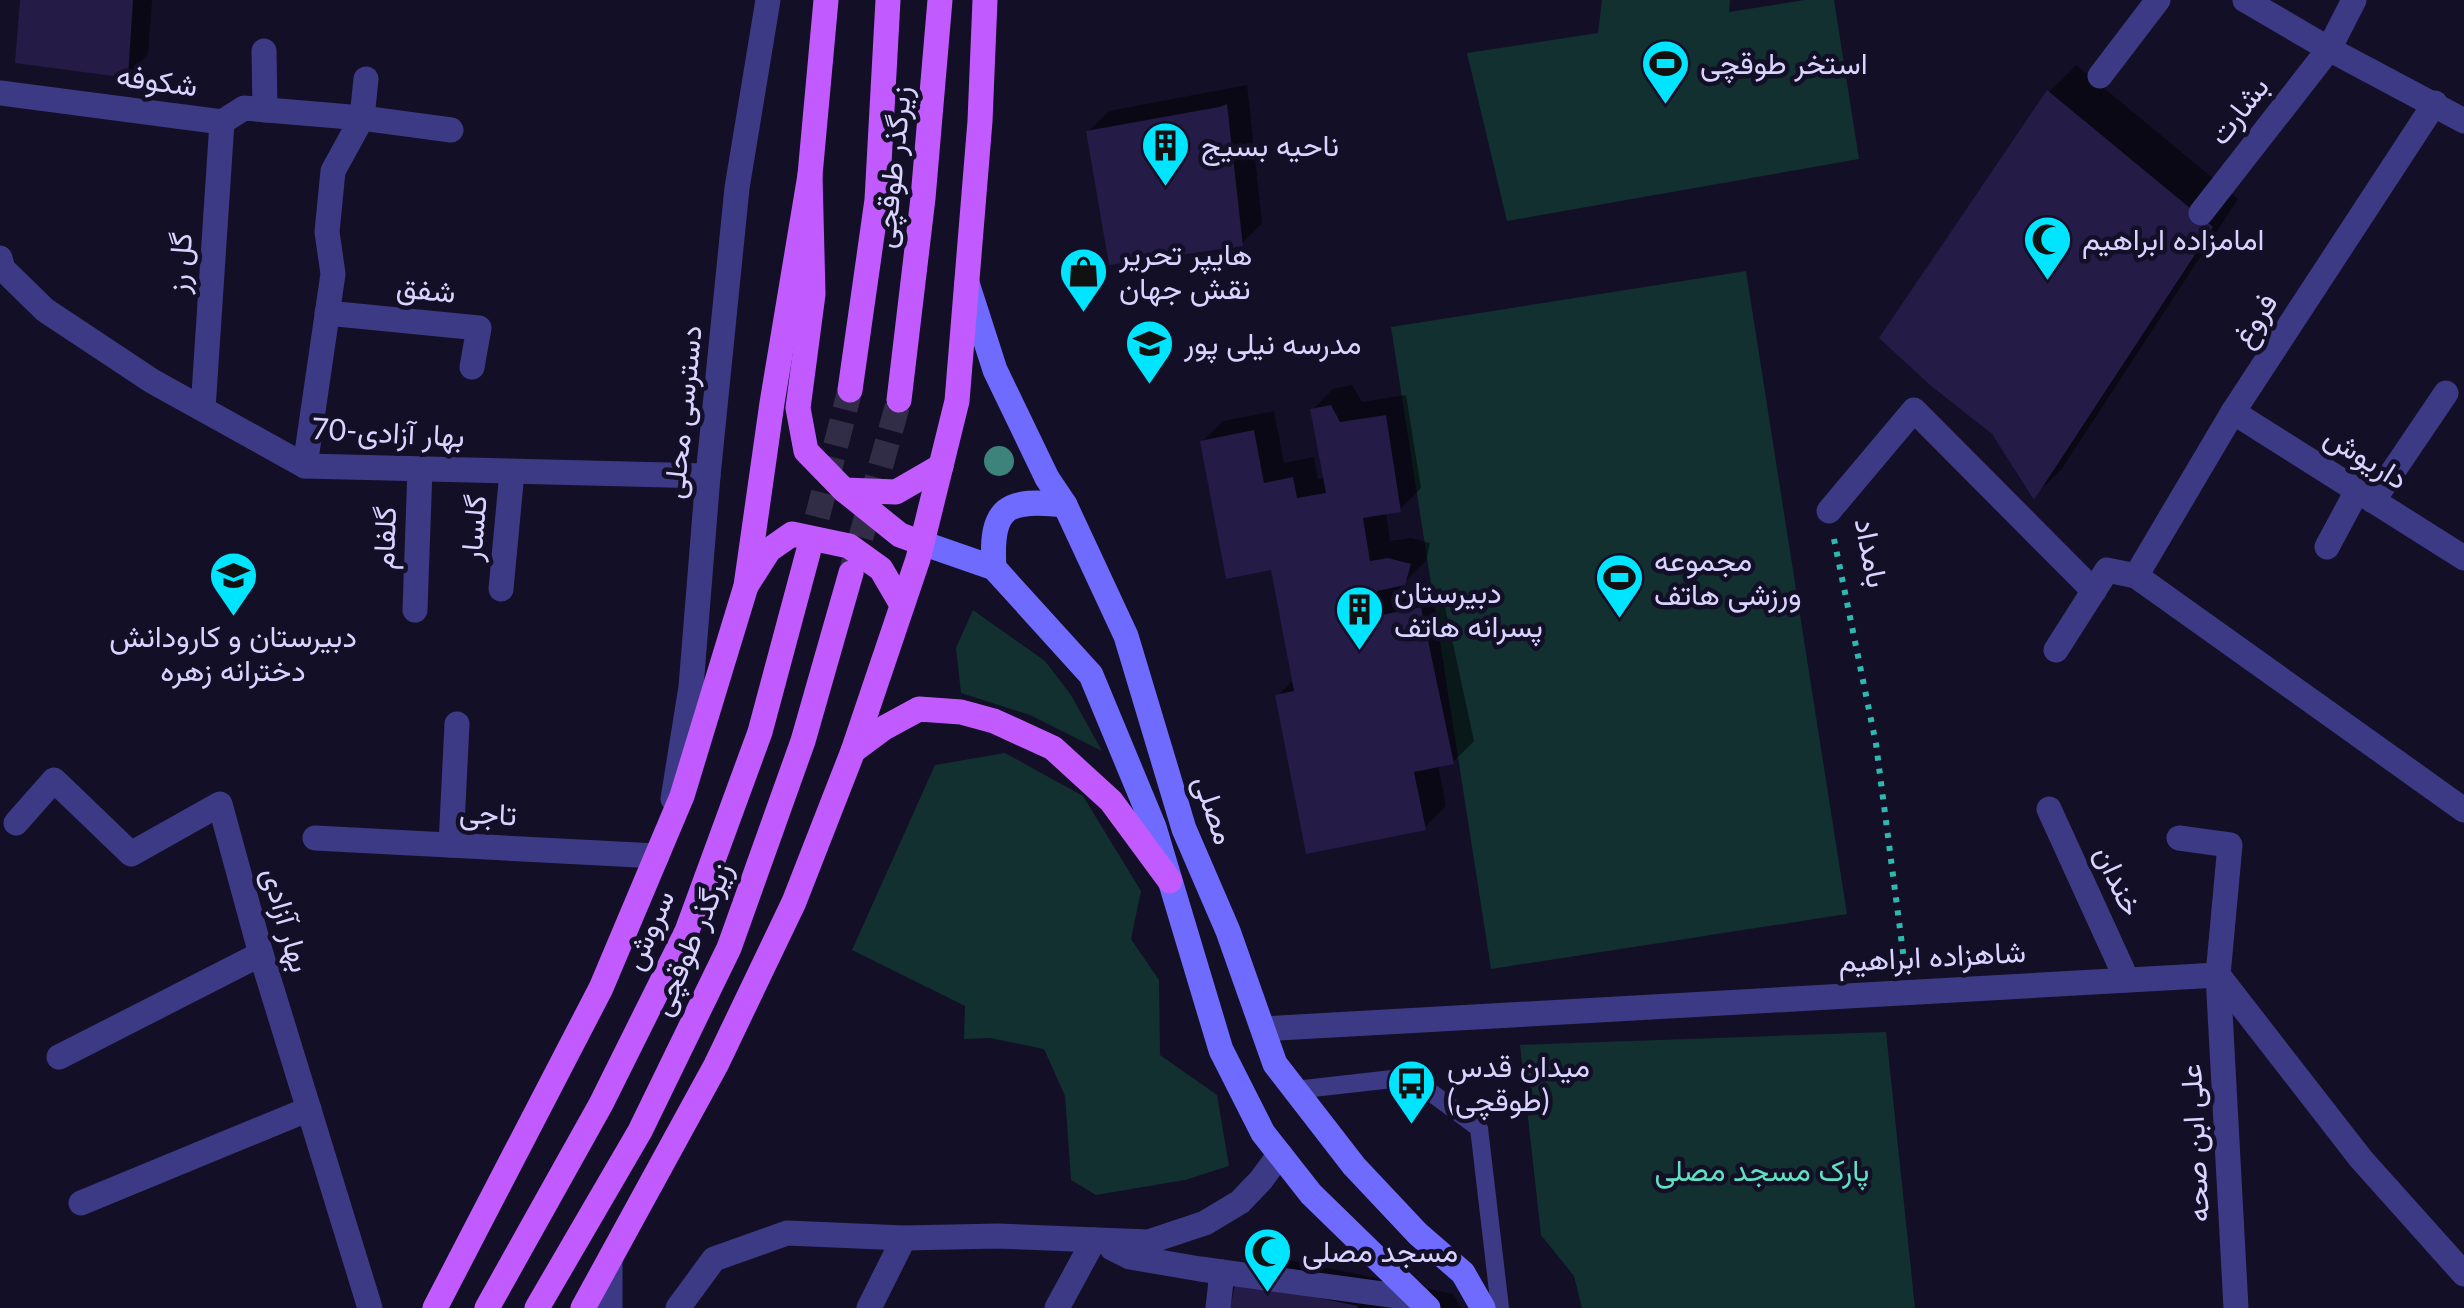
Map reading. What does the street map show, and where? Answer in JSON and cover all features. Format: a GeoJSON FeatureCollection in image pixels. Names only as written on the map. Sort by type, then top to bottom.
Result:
{"type":"FeatureCollection","features":[{"type":"Feature","properties":{"kind":"main road"},"geometry":{"type":"LineString","coordinates":[[435,1308],[601,988],[682,796],[746,586],[810,175],[826,0]]}},
{"type":"Feature","properties":{"kind":"main road","name":"زیرگذر طوقچی"},"geometry":{"type":"LineString","coordinates":[[850,390],[878,200],[888,0]]}},
{"type":"Feature","properties":{"kind":"main road","name":"زیرگذر طوقچی"},"geometry":{"type":"LineString","coordinates":[[900,400],[940,0]]}},
{"type":"Feature","properties":{"kind":"main road"},"geometry":{"type":"LineString","coordinates":[[582,1308],[716,1065],[794,902],[853,751],[922,543],[957,400],[980,121],[985,0]]}},
{"type":"Feature","properties":{"kind":"main road"},"geometry":{"type":"LineString","coordinates":[[810,175],[813,294],[798,408],[806,451],[844,490],[900,535],[922,543]]}},
{"type":"Feature","properties":{"kind":"main road","name":"مصلی"},"geometry":{"type":"LineString","coordinates":[[967,283],[994,370],[1047,478],[1065,505],[1126,636],[1184,829],[1228,931],[1275,1064],[1367,1180],[1418,1234],[1463,1273],[1483,1308]]}},
{"type":"Feature","properties":{"kind":"main road"},"geometry":{"type":"LineString","coordinates":[[844,490],[896,492],[941,466]]}},
{"type":"Feature","properties":{"kind":"main road"},"geometry":{"type":"LineString","coordinates":[[994,568],[992,540],[996,522],[1014,506],[1034,502],[1065,505]]}},
{"type":"Feature","properties":{"kind":"main road"},"geometry":{"type":"LineString","coordinates":[[746,586],[769,550],[792,534],[849,546],[881,570],[902,605]]}},
{"type":"Feature","properties":{"kind":"main road","name":"مصلی"},"geometry":{"type":"LineString","coordinates":[[922,543],[994,568],[1091,675],[1154,826],[1221,1050],[1263,1134],[1312,1194],[1424,1303]]}},
{"type":"Feature","properties":{"kind":"main road","name":"سروش"},"geometry":{"type":"LineString","coordinates":[[487,1308],[602,1104],[687,931],[760,732],[808,552]]}},
{"type":"Feature","properties":{"kind":"main road","name":"زیرگذر طوقچی"},"geometry":{"type":"LineString","coordinates":[[537,1308],[640,1131],[729,948],[803,742],[851,572]]}},
{"type":"Feature","properties":{"kind":"main road"},"geometry":{"type":"LineString","coordinates":[[853,751],[919,709],[961,712],[994,722],[1053,748],[1111,801],[1170,881]]}},
{"type":"Feature","properties":{"kind":"street","name":"دسترسی محلی"},"geometry":{"type":"LineString","coordinates":[[662,844],[691,687],[737,188],[768,0]]}},
{"type":"Feature","properties":{"kind":"street"},"geometry":{"type":"LineString","coordinates":[[2100,76],[2158,0]]}},
{"type":"Feature","properties":{"kind":"street"},"geometry":{"type":"LineString","coordinates":[[2245,0],[2464,121]]}},
{"type":"Feature","properties":{"kind":"street","name":"بشارت"},"geometry":{"type":"LineString","coordinates":[[2202,213],[2328,49],[2354,0]]}},
{"type":"Feature","properties":{"kind":"street"},"geometry":{"type":"LineString","coordinates":[[264,50],[264,110]]}},
{"type":"Feature","properties":{"kind":"street"},"geometry":{"type":"LineString","coordinates":[[304,466],[332,274],[327,232],[333,171],[362,118],[366,79]]}},
{"type":"Feature","properties":{"kind":"street","name":"شکوفه"},"geometry":{"type":"LineString","coordinates":[[0,92],[222,122],[244,108],[451,130]]}},
{"type":"Feature","properties":{"kind":"street","name":"فروغ"},"geometry":{"type":"LineString","coordinates":[[2136,576],[2234,412],[2435,103]]}},
{"type":"Feature","properties":{"kind":"street","name":"گل رز"},"geometry":{"type":"LineString","coordinates":[[203,409],[222,122]]}},
{"type":"Feature","properties":{"kind":"street","name":"70-بهار آزادی"},"geometry":{"type":"LineString","coordinates":[[1,266],[44,310],[152,381],[304,466],[708,476]]}},
{"type":"Feature","properties":{"kind":"street","name":"شفق"},"geometry":{"type":"LineString","coordinates":[[327,313],[479,328],[472,367]]}},
{"type":"Feature","properties":{"kind":"street"},"geometry":{"type":"LineString","coordinates":[[2327,547],[2446,393]]}},
{"type":"Feature","properties":{"kind":"street","name":"بامداد"},"geometry":{"type":"LineString","coordinates":[[1829,511],[1914,410],[2094,591]]}},
{"type":"Feature","properties":{"kind":"street","name":"داریوش"},"geometry":{"type":"LineString","coordinates":[[2234,412],[2464,558]]}},
{"type":"Feature","properties":{"kind":"street","name":"گلفام"},"geometry":{"type":"LineString","coordinates":[[414,610],[420,469]]}},
{"type":"Feature","properties":{"kind":"street","name":"گلسار"},"geometry":{"type":"LineString","coordinates":[[501,590],[512,472]]}},
{"type":"Feature","properties":{"kind":"street"},"geometry":{"type":"LineString","coordinates":[[2056,650],[2108,570],[2136,576],[2464,810]]}},
{"type":"Feature","properties":{"kind":"street"},"geometry":{"type":"LineString","coordinates":[[451,845],[458,724]]}},
{"type":"Feature","properties":{"kind":"street","name":"بهار آزادی"},"geometry":{"type":"LineString","coordinates":[[16,823],[54,780],[131,854],[220,804],[261,954],[370,1308]]}},
{"type":"Feature","properties":{"kind":"street","name":"خندان"},"geometry":{"type":"LineString","coordinates":[[2049,809],[2128,980]]}},
{"type":"Feature","properties":{"kind":"street","name":"تاجی"},"geometry":{"type":"LineString","coordinates":[[314,838],[451,845],[662,844]]}},
{"type":"Feature","properties":{"kind":"street","name":"علی ابن صحه"},"geometry":{"type":"LineString","coordinates":[[2179,838],[2230,845],[2218,975],[2236,1308]]}},
{"type":"Feature","properties":{"kind":"street"},"geometry":{"type":"LineString","coordinates":[[59,1057],[261,954]]}},
{"type":"Feature","properties":{"kind":"street"},"geometry":{"type":"LineString","coordinates":[[2218,975],[2361,1159],[2464,1274]]}},
{"type":"Feature","properties":{"kind":"street","name":"شاهزاده ابراهیم"},"geometry":{"type":"LineString","coordinates":[[1263,1029],[2218,975]]}},
{"type":"Feature","properties":{"kind":"street"},"geometry":{"type":"LineString","coordinates":[[81,1202],[309,1109]]}},
{"type":"Feature","properties":{"kind":"street"},"geometry":{"type":"LineString","coordinates":[[678,1308],[714,1259],[787,1232],[1148,1242],[1205,1222],[1240,1202],[1280,1154]]}},
{"type":"Feature","properties":{"kind":"street"},"geometry":{"type":"LineString","coordinates":[[869,1308],[904,1238]]}},
{"type":"Feature","properties":{"kind":"street"},"geometry":{"type":"LineString","coordinates":[[1094,1240],[1130,1257],[1424,1303]]}},
{"type":"Feature","properties":{"kind":"street"},"geometry":{"type":"LineString","coordinates":[[1057,1308],[1094,1240]]}},
{"type":"Feature","properties":{"kind":"street"},"geometry":{"type":"LineString","coordinates":[[610,1258],[610,1308]]}},
{"type":"Feature","properties":{"kind":"street"},"geometry":{"type":"LineString","coordinates":[[1218,1308],[1222,1272]]}},
{"type":"Feature","properties":{"kind":"lane"},"geometry":{"type":"LineString","coordinates":[[1296,1090],[1410,1078],[1479,1128],[1500,1308]]}},
{"type":"Feature","properties":{"kind":"path","name":"بامداد"},"geometry":{"type":"LineString","coordinates":[[1829,511],[1876,744],[1908,991]]}},
{"type":"Feature","properties":{"kind":"green space","name":"استخر طوقچی"},"geometry":{"type":"Polygon","coordinates":[[[1602,0],[1730,0],[1729,12],[1805,0],[1834,0],[1859,159],[1507,221],[1467,53],[1598,33],[1602,0]]]}},
{"type":"Feature","properties":{"kind":"green space","name":"مجموعه ورزشی هاتف"},"geometry":{"type":"Polygon","coordinates":[[[1746,271],[1847,914],[1491,969],[1391,327],[1746,271]]]}},
{"type":"Feature","properties":{"kind":"green space"},"geometry":{"type":"Polygon","coordinates":[[[973,610],[1045,661],[1071,695],[1102,751],[1030,715],[961,693],[956,648],[973,610]]]}},
{"type":"Feature","properties":{"kind":"green space"},"geometry":{"type":"Polygon","coordinates":[[[1005,753],[1083,796],[1141,891],[1131,939],[1159,980],[1160,1055],[1217,1095],[1229,1166],[1185,1180],[1096,1195],[1071,1180],[1065,1096],[1044,1049],[990,1038],[964,1039],[965,1006],[852,950],[935,765],[1005,753]]]}},
{"type":"Feature","properties":{"kind":"green space","name":"پارک مسجد مصلی"},"geometry":{"type":"Polygon","coordinates":[[[1886,1032],[1915,1308],[1582,1308],[1574,1276],[1541,1235],[1520,1045],[1886,1032]]]}},
{"type":"Feature","properties":{"kind":"building"},"geometry":{"type":"Polygon","coordinates":[[[20,0],[133,0],[128,78],[15,63],[20,0]]]}},
{"type":"Feature","properties":{"kind":"building","name":"امامزاده ابراهیم"},"geometry":{"type":"Polygon","coordinates":[[[2047,90],[2213,227],[2034,500],[1992,434],[1879,338],[2047,90]]]}},
{"type":"Feature","properties":{"kind":"building","name":"ناحیه بسیج"},"geometry":{"type":"Polygon","coordinates":[[[1227,104],[1243,246],[1109,265],[1086,131],[1227,104]]]}},
{"type":"Feature","properties":{"kind":"building","name":"دبیرستان پسرانه هاتف"},"geometry":{"type":"Polygon","coordinates":[[[1331,405],[1340,422],[1386,415],[1401,512],[1363,518],[1370,561],[1388,558],[1411,564],[1405,585],[1377,591],[1382,615],[1421,607],[1454,764],[1414,772],[1426,830],[1306,854],[1275,695],[1294,691],[1271,570],[1226,579],[1200,441],[1254,430],[1264,483],[1293,477],[1297,498],[1326,493],[1310,409],[1331,405]]]}},
{"type":"Feature","properties":{"kind":"building","name":"مسجد مصلی"},"geometry":{"type":"Polygon","coordinates":[[[1236,1281],[1358,1306],[1230,1308],[1236,1281]]]}},
{"type":"Feature","properties":{"kind":"tunnel"},"geometry":{"type":"LineString","coordinates":[[808,553],[850,390]]}},
{"type":"Feature","properties":{"kind":"tunnel"},"geometry":{"type":"LineString","coordinates":[[851,573],[899,400]]}},
{"type":"Feature","properties":{"kind":"place","name":"استخر طوقچی"},"geometry":{"type":"Point","coordinates":[1665,106]}},
{"type":"Feature","properties":{"kind":"place","name":"ناحیه بسیج"},"geometry":{"type":"Point","coordinates":[1166,188]}},
{"type":"Feature","properties":{"kind":"place","name":"امامزاده ابراهیم"},"geometry":{"type":"Point","coordinates":[2047,282]}},
{"type":"Feature","properties":{"kind":"place","name":"هایپر تحریر نقش جهان"},"geometry":{"type":"Point","coordinates":[1084,314]}},
{"type":"Feature","properties":{"kind":"place","name":"مدرسه نیلی پور"},"geometry":{"type":"Point","coordinates":[1149,386]}},
{"type":"Feature","properties":{"kind":"place","name":"دبیرستان و کارودانش دخترانه زهره"},"geometry":{"type":"Point","coordinates":[233,618]}},
{"type":"Feature","properties":{"kind":"place","name":"مجموعه ورزشی هاتف"},"geometry":{"type":"Point","coordinates":[1619,620]}},
{"type":"Feature","properties":{"kind":"place","name":"دبیرستان پسرانه هاتف"},"geometry":{"type":"Point","coordinates":[1359,652]}},
{"type":"Feature","properties":{"kind":"place","name":"میدان قدس (طوقچی)"},"geometry":{"type":"Point","coordinates":[1412,1126]}},
{"type":"Feature","properties":{"kind":"place","name":"مسجد مصلی"},"geometry":{"type":"Point","coordinates":[1267,1294]}}]}
